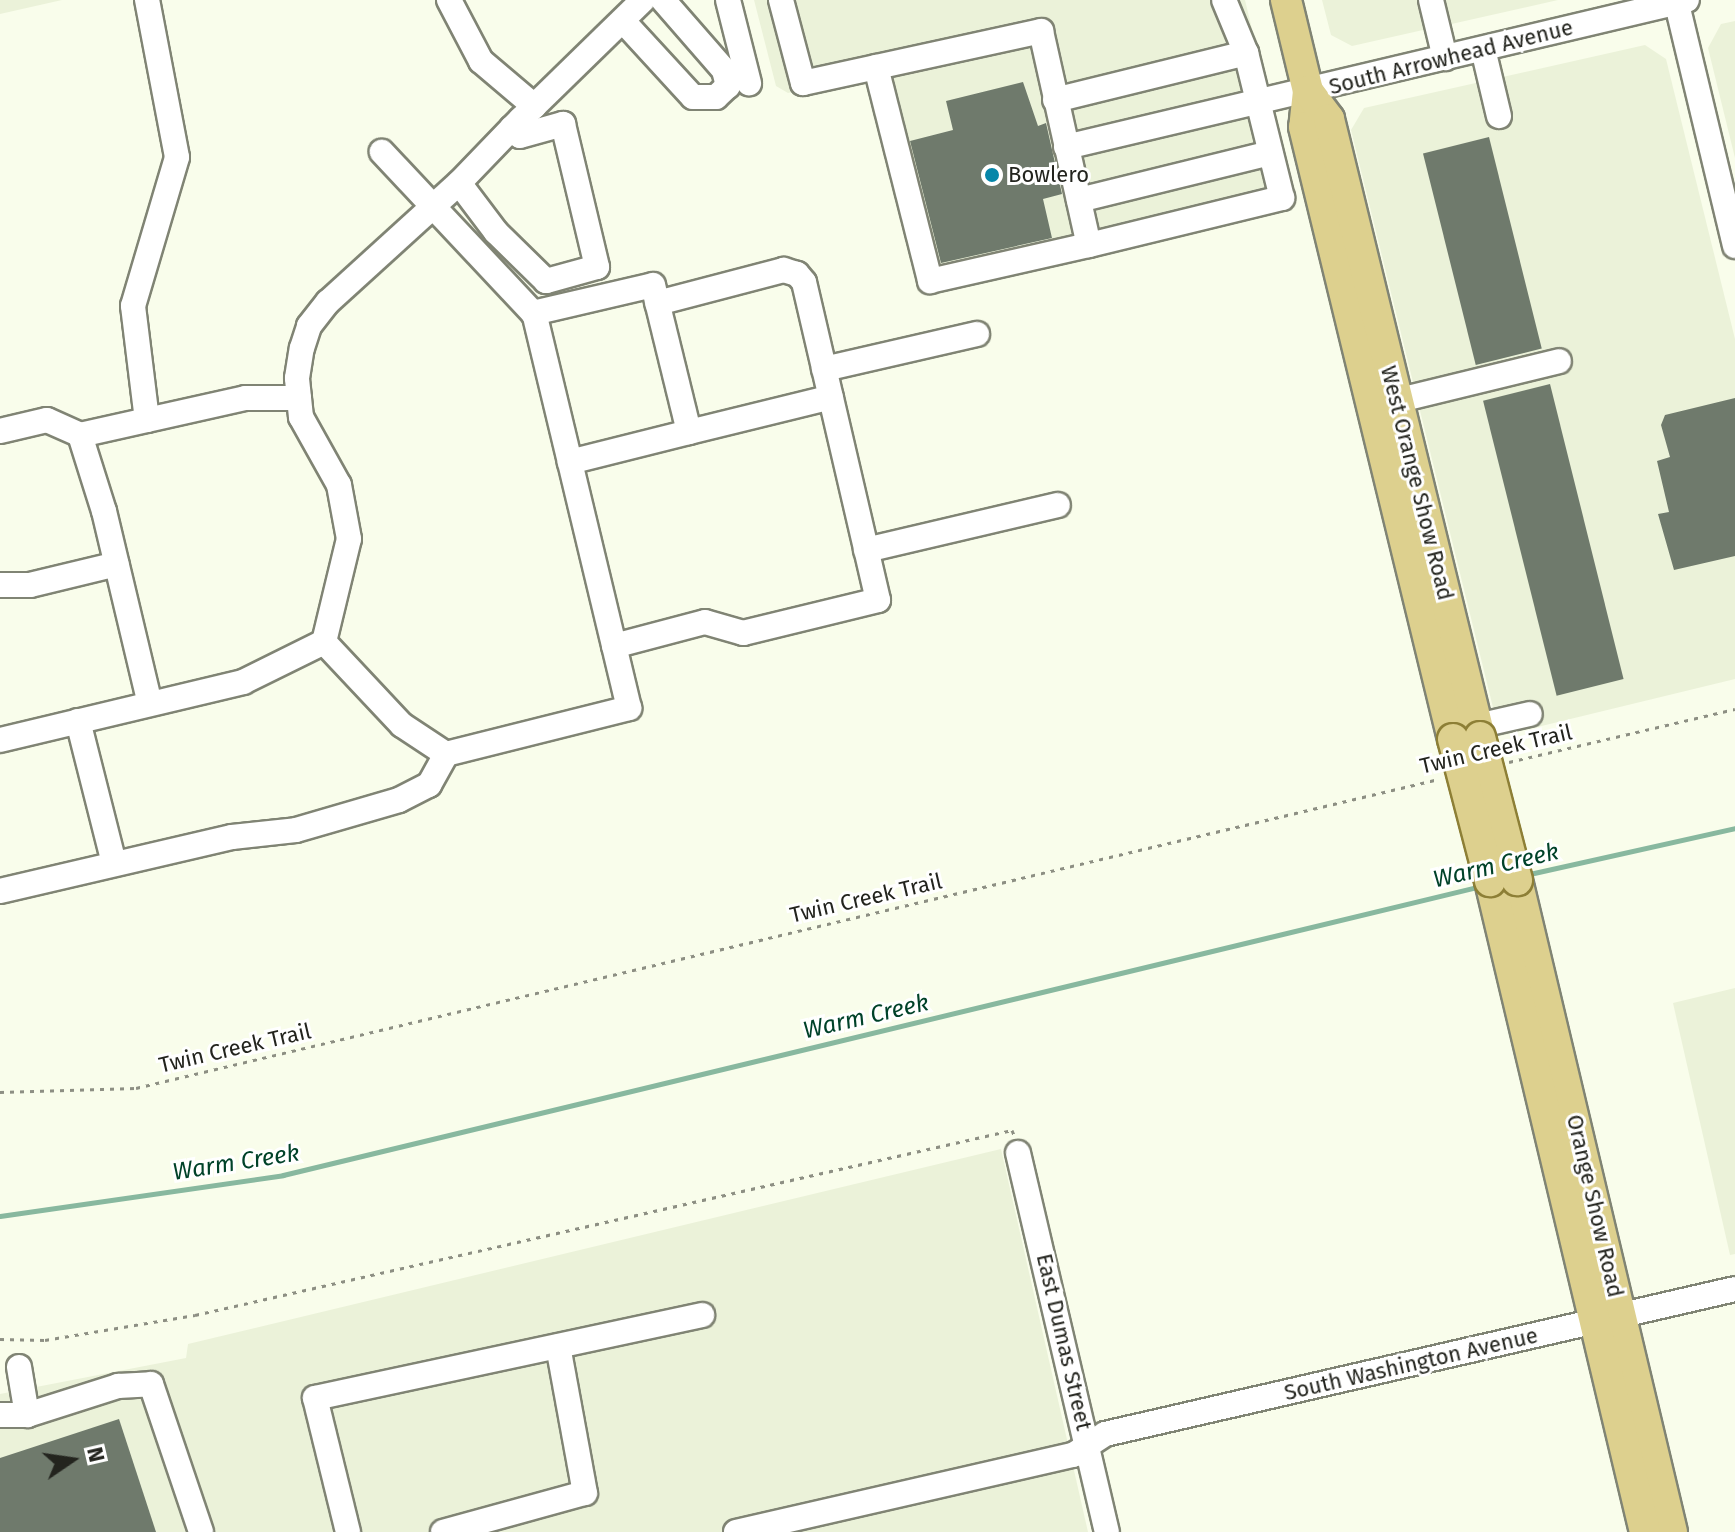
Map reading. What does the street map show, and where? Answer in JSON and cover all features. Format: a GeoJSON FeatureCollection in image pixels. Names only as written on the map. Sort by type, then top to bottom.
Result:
{"type":"FeatureCollection","features":[{"type":"Feature","properties":{"kind":"main road","name":"West Orange Show Road"},"geometry":{"type":"LineString","coordinates":[[1286,0],[1308,91],[1329,119],[1384,404],[1470,734],[1504,881]]}},
{"type":"Feature","properties":{"kind":"main road","name":"Orange Show Road"},"geometry":{"type":"LineString","coordinates":[[1504,881],[1609,1319],[1672,1532]]}},
{"type":"Feature","properties":{"kind":"main road","name":"Orange Show Road"},"geometry":{"type":"LineString","coordinates":[[1609,1319],[1645,1532]]}},
{"type":"Feature","properties":{"kind":"street"},"geometry":{"type":"LineString","coordinates":[[147,0],[177,157],[133,306],[147,420]]}},
{"type":"Feature","properties":{"kind":"street"},"geometry":{"type":"LineString","coordinates":[[449,0],[481,61],[522,118],[520,136],[563,124],[597,267],[546,281],[496,232],[459,183]]}},
{"type":"Feature","properties":{"kind":"street"},"geometry":{"type":"LineString","coordinates":[[0,740],[263,676],[324,642],[349,539],[339,485],[301,417],[297,378],[309,326],[328,302],[432,204],[459,183],[643,0]]}},
{"type":"Feature","properties":{"kind":"street"},"geometry":{"type":"LineString","coordinates":[[623,21],[693,97],[716,97],[728,86],[724,70],[663,0]]}},
{"type":"Feature","properties":{"kind":"street"},"geometry":{"type":"LineString","coordinates":[[728,0],[749,83]]}},
{"type":"Feature","properties":{"kind":"street"},"geometry":{"type":"LineString","coordinates":[[781,0],[803,83],[1041,31],[1089,245]]}},
{"type":"Feature","properties":{"kind":"street"},"geometry":{"type":"LineString","coordinates":[[876,67],[930,281],[1282,198],[1246,53],[1224,0]]}},
{"type":"Feature","properties":{"kind":"street"},"geometry":{"type":"LineString","coordinates":[[1431,0],[1445,58]]}},
{"type":"Feature","properties":{"kind":"street"},"geometry":{"type":"LineString","coordinates":[[1680,1],[1735,246]]}},
{"type":"Feature","properties":{"kind":"street","name":"South Arrowhead Avenue"},"geometry":{"type":"LineString","coordinates":[[1066,147],[1680,1]]}},
{"type":"Feature","properties":{"kind":"street"},"geometry":{"type":"LineString","coordinates":[[1483,49],[1499,116]]}},
{"type":"Feature","properties":{"kind":"street"},"geometry":{"type":"LineString","coordinates":[[1055,100],[1246,53]]}},
{"type":"Feature","properties":{"kind":"street"},"geometry":{"type":"LineString","coordinates":[[0,891],[232,837],[296,830],[399,800],[429,785],[446,754],[629,708],[533,313],[382,152]]}},
{"type":"Feature","properties":{"kind":"street"},"geometry":{"type":"LineString","coordinates":[[1079,200],[1270,153]]}},
{"type":"Feature","properties":{"kind":"street"},"geometry":{"type":"LineString","coordinates":[[614,646],[705,622],[743,633],[878,600],[831,397],[797,274],[784,270],[657,303]]}},
{"type":"Feature","properties":{"kind":"street"},"geometry":{"type":"LineString","coordinates":[[533,313],[653,285],[689,432]]}},
{"type":"Feature","properties":{"kind":"street"},"geometry":{"type":"LineString","coordinates":[[824,369],[977,334]]}},
{"type":"Feature","properties":{"kind":"street"},"geometry":{"type":"LineString","coordinates":[[1384,404],[1559,361]]}},
{"type":"Feature","properties":{"kind":"street"},"geometry":{"type":"LineString","coordinates":[[570,462],[831,397]]}},
{"type":"Feature","properties":{"kind":"street"},"geometry":{"type":"LineString","coordinates":[[0,431],[47,420],[80,435],[245,398],[299,398]]}},
{"type":"Feature","properties":{"kind":"street"},"geometry":{"type":"LineString","coordinates":[[80,435],[117,564],[150,704]]}},
{"type":"Feature","properties":{"kind":"street"},"geometry":{"type":"LineString","coordinates":[[866,550],[1058,505]]}},
{"type":"Feature","properties":{"kind":"street"},"geometry":{"type":"LineString","coordinates":[[0,585],[30,585],[117,564]]}},
{"type":"Feature","properties":{"kind":"street"},"geometry":{"type":"LineString","coordinates":[[324,642],[402,725],[446,754]]}},
{"type":"Feature","properties":{"kind":"street"},"geometry":{"type":"LineString","coordinates":[[1470,734],[1530,714]]}},
{"type":"Feature","properties":{"kind":"street"},"geometry":{"type":"LineString","coordinates":[[78,721],[114,863]]}},
{"type":"Feature","properties":{"kind":"street","name":"East Dumas Street"},"geometry":{"type":"LineString","coordinates":[[1018,1153],[1107,1532]]}},
{"type":"Feature","properties":{"kind":"street","name":"South Washington Avenue"},"geometry":{"type":"LineString","coordinates":[[736,1532],[1073,1455],[1105,1434],[1735,1289]]}},
{"type":"Feature","properties":{"kind":"street"},"geometry":{"type":"LineString","coordinates":[[348,1532],[315,1398],[702,1315]]}},
{"type":"Feature","properties":{"kind":"street"},"geometry":{"type":"LineString","coordinates":[[443,1532],[585,1493],[558,1346]]}},
{"type":"Feature","properties":{"kind":"street"},"geometry":{"type":"LineString","coordinates":[[19,1367],[27,1415]]}},
{"type":"Feature","properties":{"kind":"street"},"geometry":{"type":"LineString","coordinates":[[0,1415],[27,1415],[118,1386],[151,1384],[201,1532]]}},
{"type":"Feature","properties":{"kind":"path","name":"Twin Creek Trail"},"geometry":{"type":"LineString","coordinates":[[1502,764],[1735,709]]}},
{"type":"Feature","properties":{"kind":"path","name":"Twin Creek Trail"},"geometry":{"type":"LineString","coordinates":[[0,1092],[136,1088],[1440,779]]}},
{"type":"Feature","properties":{"kind":"path"},"geometry":{"type":"LineString","coordinates":[[0,1339],[45,1340],[195,1315],[1012,1130],[1018,1153]]}},
{"type":"Feature","properties":{"kind":"shaded area"},"geometry":{"type":"Polygon","coordinates":[[[0,0],[62,0],[0,14],[0,0]]]}},
{"type":"Feature","properties":{"kind":"shaded area"},"geometry":{"type":"Polygon","coordinates":[[[754,0],[1245,0],[1293,201],[929,287],[876,74],[788,93],[776,86],[754,0]]]}},
{"type":"Feature","properties":{"kind":"shaded area"},"geometry":{"type":"Polygon","coordinates":[[[1322,0],[1558,0],[1447,25],[1443,19],[1424,22],[1423,30],[1352,46],[1331,35],[1322,0]]]}},
{"type":"Feature","properties":{"kind":"shaded area"},"geometry":{"type":"Polygon","coordinates":[[[1735,21],[1735,158],[1708,48],[1721,24],[1735,21]]]}},
{"type":"Feature","properties":{"kind":"shaded area"},"geometry":{"type":"Polygon","coordinates":[[[1645,45],[1666,59],[1735,339],[1735,679],[1500,736],[1351,130],[1364,108],[1645,45]]]}},
{"type":"Feature","properties":{"kind":"shaded area"},"geometry":{"type":"Polygon","coordinates":[[[1735,988],[1735,1254],[1730,1255],[1673,1003],[1735,988]]]}},
{"type":"Feature","properties":{"kind":"shaded area"},"geometry":{"type":"Polygon","coordinates":[[[1001,1149],[1088,1532],[0,1532],[0,1394],[186,1358],[188,1344],[1001,1149]]]}},
{"type":"Feature","properties":{"kind":"building","name":"Bowlero"},"geometry":{"type":"Polygon","coordinates":[[[1023,82],[1038,126],[1046,123],[1062,194],[1043,199],[1052,238],[941,263],[910,141],[953,130],[946,101],[1023,82]]]}},
{"type":"Feature","properties":{"kind":"building"},"geometry":{"type":"Polygon","coordinates":[[[1489,137],[1542,349],[1476,365],[1423,153],[1489,137]]]}},
{"type":"Feature","properties":{"kind":"building"},"geometry":{"type":"Polygon","coordinates":[[[1550,384],[1624,679],[1557,696],[1483,401],[1550,384]]]}},
{"type":"Feature","properties":{"kind":"building"},"geometry":{"type":"Polygon","coordinates":[[[1735,398],[1735,556],[1674,570],[1658,514],[1669,512],[1657,461],[1670,457],[1661,425],[1665,415],[1735,398]]]}},
{"type":"Feature","properties":{"kind":"building"},"geometry":{"type":"Polygon","coordinates":[[[119,1419],[156,1532],[0,1532],[0,1458],[119,1419]]]}},
{"type":"Feature","properties":{"kind":"waterway","name":"Warm Creek"},"geometry":{"type":"LineString","coordinates":[[1525,875],[1735,828]]}},
{"type":"Feature","properties":{"kind":"waterway","name":"Warm Creek"},"geometry":{"type":"LineString","coordinates":[[0,1216],[283,1175],[1481,886]]}},
{"type":"Feature","properties":{"kind":"place","name":"Bowlero"},"geometry":{"type":"Point","coordinates":[992,175]}}]}
